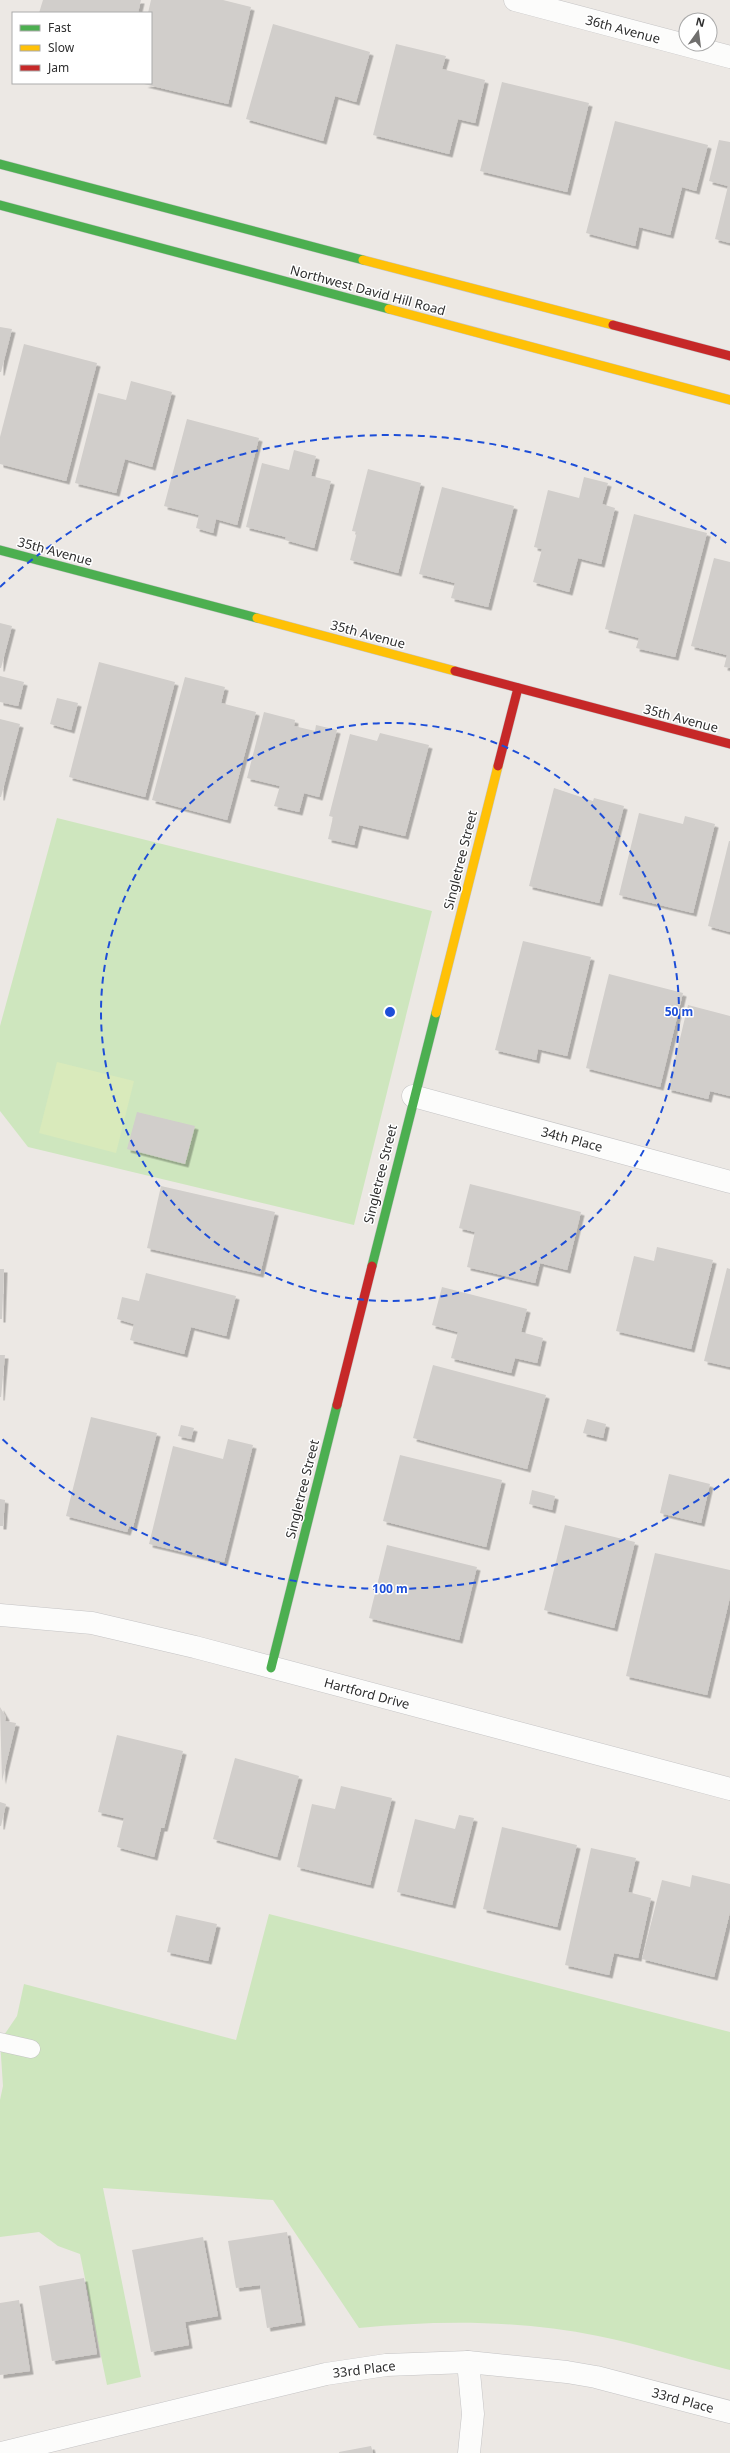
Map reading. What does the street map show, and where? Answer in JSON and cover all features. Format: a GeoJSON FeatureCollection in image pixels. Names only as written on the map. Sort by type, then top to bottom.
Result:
{"type":"FeatureCollection","features":[{"type":"Feature","properties":{"kind":"street","name":"36th Avenue"},"geometry":{"type":"LineString","coordinates":[[515,0],[730,57]]}},
{"type":"Feature","properties":{"kind":"street"},"geometry":{"type":"LineString","coordinates":[[0,164],[730,356]]}},
{"type":"Feature","properties":{"kind":"street","name":"Northwest David Hill Road"},"geometry":{"type":"LineString","coordinates":[[0,205],[730,400]]}},
{"type":"Feature","properties":{"kind":"street","name":"35th Avenue"},"geometry":{"type":"LineString","coordinates":[[0,550],[730,744]]}},
{"type":"Feature","properties":{"kind":"street","name":"Singletree Street"},"geometry":{"type":"LineString","coordinates":[[271,1668],[413,1096],[518,688]]}},
{"type":"Feature","properties":{"kind":"street","name":"34th Place"},"geometry":{"type":"LineString","coordinates":[[413,1096],[730,1182]]}},
{"type":"Feature","properties":{"kind":"street","name":"Hartford Drive"},"geometry":{"type":"LineString","coordinates":[[0,1615],[92,1623],[195,1647],[730,1789]]}},
{"type":"Feature","properties":{"kind":"street"},"geometry":{"type":"LineString","coordinates":[[468,2362],[473,2414],[469,2453]]}},
{"type":"Feature","properties":{"kind":"street","name":"33rd Place"},"geometry":{"type":"LineString","coordinates":[[1,2453],[326,2374],[386,2365],[468,2362],[596,2377],[730,2412]]}},
{"type":"Feature","properties":{"kind":"lane"},"geometry":{"type":"LineString","coordinates":[[0,2042],[31,2049]]}},
{"type":"Feature","properties":{"kind":"green space"},"geometry":{"type":"Polygon","coordinates":[[[57,818],[432,911],[354,1225],[28,1147],[0,1111],[0,1026],[57,818]]]}},
{"type":"Feature","properties":{"kind":"green space"},"geometry":{"type":"Polygon","coordinates":[[[57,1062],[134,1081],[116,1153],[39,1133],[57,1062]]]}},
{"type":"Feature","properties":{"kind":"green space"},"geometry":{"type":"Polygon","coordinates":[[[269,1914],[730,2032],[730,2370],[598,2336],[539,2327],[509,2324],[449,2323],[389,2325],[359,2328],[273,2200],[103,2188],[141,2377],[107,2385],[80,2254],[58,2246],[39,2232],[0,2237],[0,2100],[3,2086],[0,2041],[17,2016],[24,1984],[236,2040],[269,1914]]]}},
{"type":"Feature","properties":{"kind":"building"},"geometry":{"type":"Polygon","coordinates":[[[43,0],[141,0],[138,12],[39,12],[43,0]]]}},
{"type":"Feature","properties":{"kind":"building"},"geometry":{"type":"Polygon","coordinates":[[[151,0],[223,0],[251,7],[228,104],[144,84],[152,84],[152,12],[148,12],[151,0]]]}},
{"type":"Feature","properties":{"kind":"building"},"geometry":{"type":"Polygon","coordinates":[[[273,24],[370,52],[356,102],[335,96],[323,141],[246,119],[273,24]]]}},
{"type":"Feature","properties":{"kind":"building"},"geometry":{"type":"Polygon","coordinates":[[[396,44],[446,56],[442,69],[485,80],[475,123],[458,119],[449,154],[373,135],[396,44]]]}},
{"type":"Feature","properties":{"kind":"building"},"geometry":{"type":"Polygon","coordinates":[[[502,82],[589,103],[567,192],[480,171],[502,82]]]}},
{"type":"Feature","properties":{"kind":"building"},"geometry":{"type":"Polygon","coordinates":[[[615,121],[708,145],[696,191],[682,187],[670,235],[639,227],[635,246],[586,233],[615,121]]]}},
{"type":"Feature","properties":{"kind":"building"},"geometry":{"type":"Polygon","coordinates":[[[719,140],[730,142],[730,243],[715,239],[728,186],[709,181],[719,140]]]}},
{"type":"Feature","properties":{"kind":"building"},"geometry":{"type":"Polygon","coordinates":[[[0,327],[12,329],[1,372],[0,372],[0,327]]]}},
{"type":"Feature","properties":{"kind":"building"},"geometry":{"type":"Polygon","coordinates":[[[24,344],[97,363],[66,481],[0,464],[0,437],[24,344]]]}},
{"type":"Feature","properties":{"kind":"building"},"geometry":{"type":"Polygon","coordinates":[[[131,381],[172,392],[152,467],[125,459],[116,493],[75,483],[98,393],[126,400],[131,381]]]}},
{"type":"Feature","properties":{"kind":"building"},"geometry":{"type":"Polygon","coordinates":[[[187,419],[259,438],[237,525],[216,519],[213,533],[196,528],[199,515],[164,506],[187,419]]]}},
{"type":"Feature","properties":{"kind":"building"},"geometry":{"type":"Polygon","coordinates":[[[294,450],[316,456],[311,476],[331,481],[314,548],[285,540],[286,537],[246,527],[262,463],[289,470],[294,450]]]}},
{"type":"Feature","properties":{"kind":"building"},"geometry":{"type":"Polygon","coordinates":[[[368,469],[421,483],[398,573],[350,560],[357,532],[352,531],[368,469]]]}},
{"type":"Feature","properties":{"kind":"building"},"geometry":{"type":"Polygon","coordinates":[[[584,477],[608,483],[602,504],[615,508],[601,564],[578,558],[569,592],[533,582],[542,549],[534,547],[548,490],[579,498],[584,477]]]}},
{"type":"Feature","properties":{"kind":"building"},"geometry":{"type":"Polygon","coordinates":[[[442,487],[514,506],[488,607],[451,598],[455,583],[419,574],[442,487]]]}},
{"type":"Feature","properties":{"kind":"building"},"geometry":{"type":"Polygon","coordinates":[[[634,514],[707,533],[675,657],[636,648],[639,638],[605,629],[634,514]]]}},
{"type":"Feature","properties":{"kind":"building"},"geometry":{"type":"Polygon","coordinates":[[[714,558],[730,562],[730,668],[724,667],[727,655],[691,646],[714,558]]]}},
{"type":"Feature","properties":{"kind":"building"},"geometry":{"type":"Polygon","coordinates":[[[0,623],[12,626],[1,668],[0,668],[0,623]]]}},
{"type":"Feature","properties":{"kind":"building"},"geometry":{"type":"Polygon","coordinates":[[[99,662],[175,682],[145,797],[69,777],[99,662]]]}},
{"type":"Feature","properties":{"kind":"building"},"geometry":{"type":"Polygon","coordinates":[[[0,676],[24,682],[18,706],[0,702],[0,676]]]}},
{"type":"Feature","properties":{"kind":"building"},"geometry":{"type":"Polygon","coordinates":[[[185,677],[225,687],[221,703],[256,712],[227,820],[152,800],[185,677]]]}},
{"type":"Feature","properties":{"kind":"building"},"geometry":{"type":"Polygon","coordinates":[[[57,698],[78,703],[71,730],[50,724],[57,698]]]}},
{"type":"Feature","properties":{"kind":"building"},"geometry":{"type":"Polygon","coordinates":[[[264,712],[295,720],[294,726],[315,731],[316,725],[337,730],[319,797],[304,793],[299,812],[274,806],[280,786],[247,778],[264,712]]]}},
{"type":"Feature","properties":{"kind":"building"},"geometry":{"type":"Polygon","coordinates":[[[0,719],[20,724],[1,797],[0,797],[0,719]]]}},
{"type":"Feature","properties":{"kind":"building"},"geometry":{"type":"Polygon","coordinates":[[[380,733],[429,745],[405,836],[359,825],[354,845],[328,839],[333,817],[329,816],[350,734],[377,741],[380,733]]]}},
{"type":"Feature","properties":{"kind":"building"},"geometry":{"type":"Polygon","coordinates":[[[554,788],[593,801],[594,798],[624,806],[599,903],[529,886],[554,788]]]}},
{"type":"Feature","properties":{"kind":"building"},"geometry":{"type":"Polygon","coordinates":[[[639,813],[683,824],[685,816],[715,824],[693,913],[619,895],[639,813]]]}},
{"type":"Feature","properties":{"kind":"building"},"geometry":{"type":"Polygon","coordinates":[[[730,841],[730,932],[708,926],[730,841]]]}},
{"type":"Feature","properties":{"kind":"building"},"geometry":{"type":"Polygon","coordinates":[[[523,941],[591,957],[567,1056],[538,1049],[536,1060],[495,1050],[523,941]]]}},
{"type":"Feature","properties":{"kind":"building"},"geometry":{"type":"Polygon","coordinates":[[[609,974],[683,993],[660,1087],[586,1068],[609,974]]]}},
{"type":"Feature","properties":{"kind":"building"},"geometry":{"type":"Polygon","coordinates":[[[688,1005],[730,1016],[730,1096],[710,1091],[708,1099],[668,1089],[688,1005]]]}},
{"type":"Feature","properties":{"kind":"building"},"geometry":{"type":"Polygon","coordinates":[[[137,1112],[195,1126],[185,1164],[127,1149],[137,1112]]]}},
{"type":"Feature","properties":{"kind":"building"},"geometry":{"type":"Polygon","coordinates":[[[470,1184],[581,1212],[567,1270],[540,1263],[535,1283],[467,1267],[475,1232],[459,1228],[470,1184]]]}},
{"type":"Feature","properties":{"kind":"building"},"geometry":{"type":"Polygon","coordinates":[[[161,1186],[275,1212],[260,1274],[147,1248],[161,1186]]]}},
{"type":"Feature","properties":{"kind":"building"},"geometry":{"type":"Polygon","coordinates":[[[657,1247],[713,1260],[691,1349],[616,1331],[634,1256],[654,1261],[657,1247]]]}},
{"type":"Feature","properties":{"kind":"building"},"geometry":{"type":"Polygon","coordinates":[[[727,1268],[730,1269],[730,1367],[704,1361],[727,1268]]]}},
{"type":"Feature","properties":{"kind":"building"},"geometry":{"type":"Polygon","coordinates":[[[0,1269],[4,1269],[2,1319],[0,1319],[0,1269]]]}},
{"type":"Feature","properties":{"kind":"building"},"geometry":{"type":"Polygon","coordinates":[[[146,1273],[236,1296],[226,1336],[191,1327],[184,1354],[130,1340],[134,1324],[117,1319],[122,1297],[139,1301],[146,1273]]]}},
{"type":"Feature","properties":{"kind":"building"},"geometry":{"type":"Polygon","coordinates":[[[442,1287],[527,1309],[521,1332],[543,1338],[537,1363],[515,1358],[511,1373],[451,1358],[458,1332],[432,1325],[442,1287]]]}},
{"type":"Feature","properties":{"kind":"building"},"geometry":{"type":"Polygon","coordinates":[[[0,1355],[5,1355],[1,1397],[0,1397],[0,1355]]]}},
{"type":"Feature","properties":{"kind":"building"},"geometry":{"type":"Polygon","coordinates":[[[433,1365],[546,1395],[527,1469],[413,1438],[433,1365]]]}},
{"type":"Feature","properties":{"kind":"building"},"geometry":{"type":"Polygon","coordinates":[[[91,1417],[157,1433],[133,1527],[129,1526],[127,1532],[66,1516],[91,1417]]]}},
{"type":"Feature","properties":{"kind":"building"},"geometry":{"type":"Polygon","coordinates":[[[587,1419],[606,1424],[603,1438],[583,1433],[587,1419]]]}},
{"type":"Feature","properties":{"kind":"building"},"geometry":{"type":"Polygon","coordinates":[[[181,1425],[194,1428],[191,1439],[178,1436],[181,1425]]]}},
{"type":"Feature","properties":{"kind":"building"},"geometry":{"type":"Polygon","coordinates":[[[228,1439],[253,1445],[224,1562],[149,1544],[173,1446],[223,1459],[228,1439]]]}},
{"type":"Feature","properties":{"kind":"building"},"geometry":{"type":"Polygon","coordinates":[[[400,1455],[502,1480],[486,1547],[383,1521],[400,1455]]]}},
{"type":"Feature","properties":{"kind":"building"},"geometry":{"type":"Polygon","coordinates":[[[669,1474],[710,1484],[701,1523],[660,1513],[669,1474]]]}},
{"type":"Feature","properties":{"kind":"building"},"geometry":{"type":"Polygon","coordinates":[[[532,1490],[555,1496],[552,1510],[529,1504],[532,1490]]]}},
{"type":"Feature","properties":{"kind":"building"},"geometry":{"type":"Polygon","coordinates":[[[0,1499],[5,1500],[3,1526],[0,1526],[0,1499]]]}},
{"type":"Feature","properties":{"kind":"building"},"geometry":{"type":"Polygon","coordinates":[[[565,1525],[635,1542],[614,1628],[544,1610],[565,1525]]]}},
{"type":"Feature","properties":{"kind":"building"},"geometry":{"type":"Polygon","coordinates":[[[387,1545],[477,1567],[459,1640],[369,1618],[387,1545]]]}},
{"type":"Feature","properties":{"kind":"building"},"geometry":{"type":"Polygon","coordinates":[[[655,1553],[730,1570],[730,1597],[707,1695],[626,1676],[655,1553]]]}},
{"type":"Feature","properties":{"kind":"building"},"geometry":{"type":"Polygon","coordinates":[[[0,1707],[6,1717],[5,1721],[16,1723],[2,1781],[0,1707]]]}},
{"type":"Feature","properties":{"kind":"building"},"geometry":{"type":"Polygon","coordinates":[[[117,1735],[183,1751],[164,1828],[161,1828],[154,1857],[117,1847],[124,1818],[98,1812],[117,1735]]]}},
{"type":"Feature","properties":{"kind":"building"},"geometry":{"type":"Polygon","coordinates":[[[235,1758],[299,1776],[277,1857],[213,1839],[235,1758]]]}},
{"type":"Feature","properties":{"kind":"building"},"geometry":{"type":"Polygon","coordinates":[[[341,1786],[392,1798],[370,1885],[297,1867],[312,1804],[335,1809],[341,1786]]]}},
{"type":"Feature","properties":{"kind":"building"},"geometry":{"type":"Polygon","coordinates":[[[0,1802],[6,1804],[1,1826],[0,1826],[0,1802]]]}},
{"type":"Feature","properties":{"kind":"building"},"geometry":{"type":"Polygon","coordinates":[[[459,1815],[474,1818],[452,1905],[397,1892],[415,1819],[455,1829],[459,1815]]]}},
{"type":"Feature","properties":{"kind":"building"},"geometry":{"type":"Polygon","coordinates":[[[502,1827],[577,1845],[557,1927],[483,1909],[502,1827]]]}},
{"type":"Feature","properties":{"kind":"building"},"geometry":{"type":"Polygon","coordinates":[[[591,1848],[636,1858],[628,1892],[651,1898],[638,1958],[614,1953],[609,1975],[565,1965],[591,1848]]]}},
{"type":"Feature","properties":{"kind":"building"},"geometry":{"type":"Polygon","coordinates":[[[692,1875],[730,1884],[730,1912],[714,1977],[642,1959],[662,1880],[690,1887],[692,1875]]]}},
{"type":"Feature","properties":{"kind":"building"},"geometry":{"type":"Polygon","coordinates":[[[176,1915],[217,1924],[208,1961],[167,1952],[176,1915]]]}},
{"type":"Feature","properties":{"kind":"building"},"geometry":{"type":"Polygon","coordinates":[[[287,2232],[302,2322],[267,2328],[260,2285],[236,2288],[228,2241],[287,2232]]]}},
{"type":"Feature","properties":{"kind":"building"},"geometry":{"type":"Polygon","coordinates":[[[203,2237],[218,2316],[185,2322],[189,2345],[151,2352],[132,2250],[203,2237]]]}},
{"type":"Feature","properties":{"kind":"building"},"geometry":{"type":"Polygon","coordinates":[[[84,2278],[97,2354],[52,2361],[39,2286],[84,2278]]]}},
{"type":"Feature","properties":{"kind":"building"},"geometry":{"type":"Polygon","coordinates":[[[19,2300],[30,2371],[0,2375],[0,2303],[19,2300]]]}},
{"type":"Feature","properties":{"kind":"building"},"geometry":{"type":"Polygon","coordinates":[[[371,2446],[373,2453],[339,2453],[339,2452],[371,2446]]]}},
{"type":"Feature","properties":{"kind":"traffic: fast"},"geometry":{"type":"LineString","coordinates":[[0,164],[363,260]]}},
{"type":"Feature","properties":{"kind":"traffic: fast"},"geometry":{"type":"LineString","coordinates":[[0,205],[389,309]]}},
{"type":"Feature","properties":{"kind":"traffic: fast"},"geometry":{"type":"LineString","coordinates":[[0,550],[257,618]]}},
{"type":"Feature","properties":{"kind":"traffic: fast"},"geometry":{"type":"LineString","coordinates":[[372,1266],[436,1013]]}},
{"type":"Feature","properties":{"kind":"traffic: fast"},"geometry":{"type":"LineString","coordinates":[[271,1668],[337,1405]]}},
{"type":"Feature","properties":{"kind":"traffic: slow"},"geometry":{"type":"LineString","coordinates":[[363,260],[613,325]]}},
{"type":"Feature","properties":{"kind":"traffic: slow"},"geometry":{"type":"LineString","coordinates":[[389,309],[730,400]]}},
{"type":"Feature","properties":{"kind":"traffic: slow"},"geometry":{"type":"LineString","coordinates":[[257,618],[455,671]]}},
{"type":"Feature","properties":{"kind":"traffic: slow"},"geometry":{"type":"LineString","coordinates":[[436,1013],[498,766]]}},
{"type":"Feature","properties":{"kind":"traffic: jam"},"geometry":{"type":"LineString","coordinates":[[613,325],[730,356]]}},
{"type":"Feature","properties":{"kind":"traffic: jam"},"geometry":{"type":"LineString","coordinates":[[455,671],[730,744]]}},
{"type":"Feature","properties":{"kind":"traffic: jam"},"geometry":{"type":"LineString","coordinates":[[498,766],[518,688]]}},
{"type":"Feature","properties":{"kind":"traffic: jam"},"geometry":{"type":"LineString","coordinates":[[337,1405],[372,1266]]}}]}
